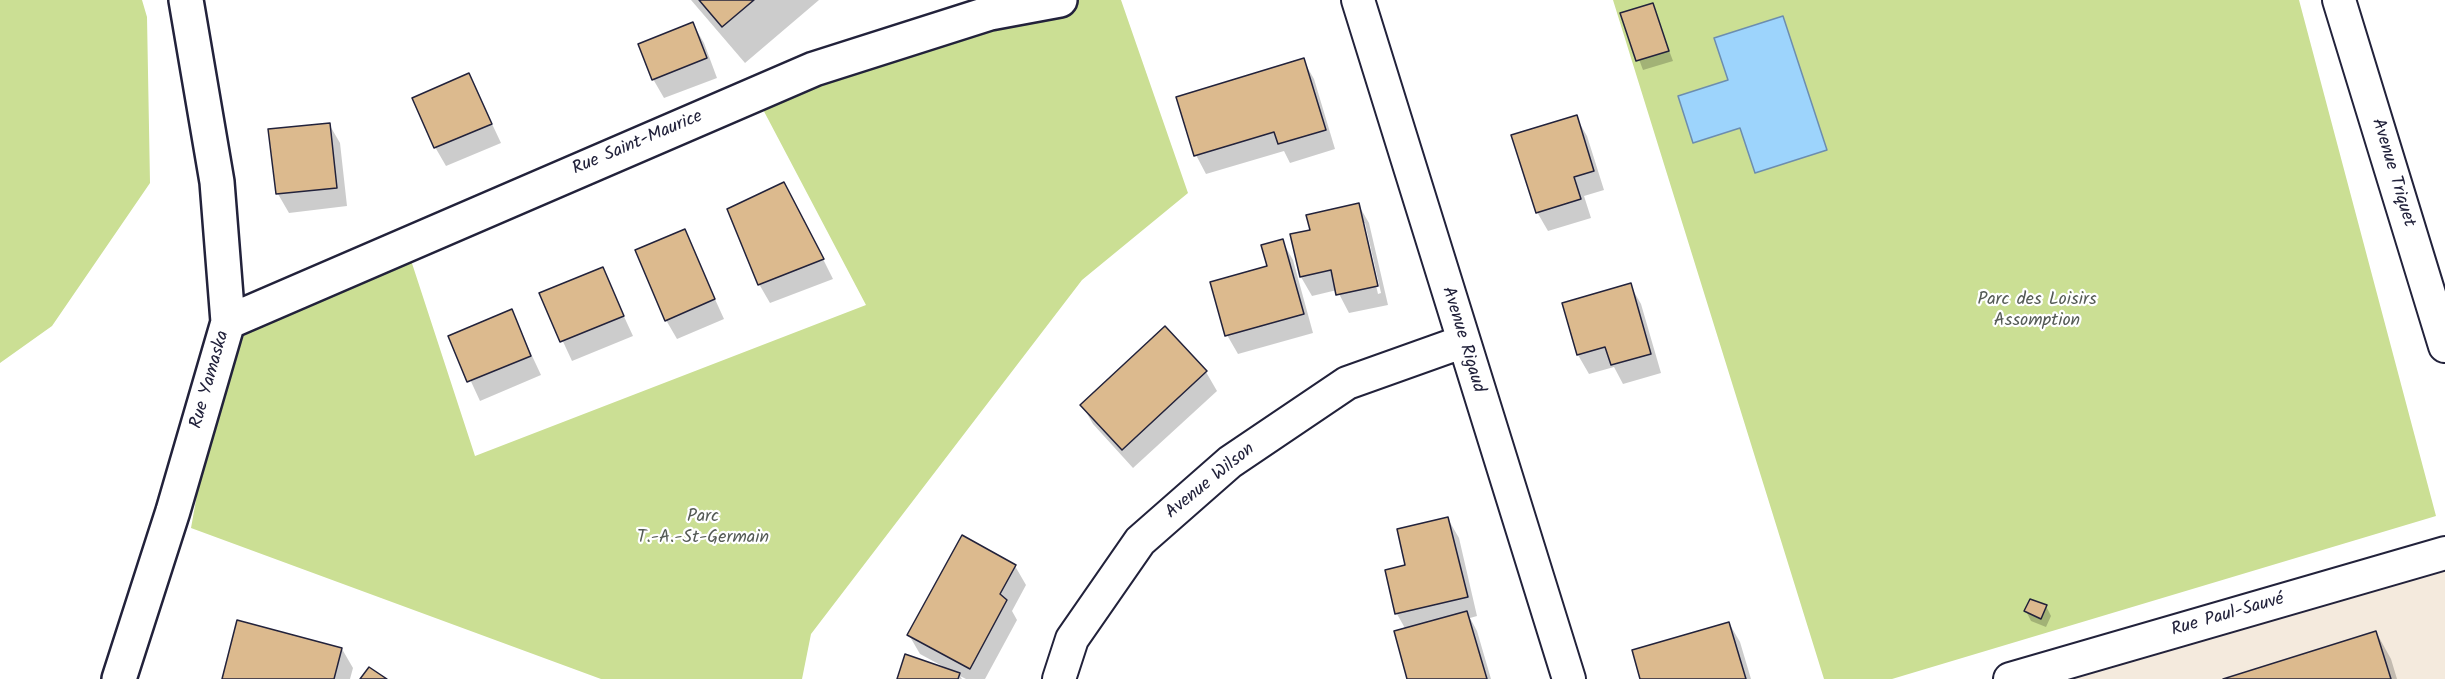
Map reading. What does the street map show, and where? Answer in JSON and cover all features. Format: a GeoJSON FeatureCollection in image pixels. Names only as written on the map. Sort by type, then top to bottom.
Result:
{"type":"FeatureCollection","features":[{"type":"Feature","properties":{"kind":"street","name":"Rue Yamaska"},"geometry":{"type":"LineString","coordinates":[[119,679],[173,510],[228,322],[217,182],[186,0]]}},
{"type":"Feature","properties":{"kind":"street","name":"Rue Saint-Maurice"},"geometry":{"type":"LineString","coordinates":[[228,322],[814,69],[990,13],[1060,0]]}},
{"type":"Feature","properties":{"kind":"street","name":"Avenue Rigaud"},"geometry":{"type":"LineString","coordinates":[[1358,0],[1462,342],[1569,679]]}},
{"type":"Feature","properties":{"kind":"street","name":"Avenue Triquet"},"geometry":{"type":"LineString","coordinates":[[2339,0],[2445,346]]}},
{"type":"Feature","properties":{"kind":"street","name":"Avenue Wilson"},"geometry":{"type":"LineString","coordinates":[[1059,679],[1072,639],[1140,542],[1230,462],[1347,383],[1462,342]]}},
{"type":"Feature","properties":{"kind":"street","name":"Rue Paul-Sauvé"},"geometry":{"type":"LineString","coordinates":[[2010,679],[2445,553]]}},
{"type":"Feature","properties":{"kind":"shaded area"},"geometry":{"type":"Polygon","coordinates":[[[2445,570],[2445,679],[2072,679],[2445,570]]]}},
{"type":"Feature","properties":{"kind":"green space"},"geometry":{"type":"Polygon","coordinates":[[[0,0],[142,0],[147,17],[150,183],[52,326],[0,363],[0,0]]]}},
{"type":"Feature","properties":{"kind":"green space","name":"Parc T.-A.-St-Germain"},"geometry":{"type":"Polygon","coordinates":[[[970,0],[1121,0],[1188,193],[1082,280],[811,634],[802,679],[601,679],[191,528],[228,322],[406,245],[475,456],[866,305],[758,100],[979,25],[970,0]]]}},
{"type":"Feature","properties":{"kind":"green space","name":"Parc des Loisirs Assomption"},"geometry":{"type":"Polygon","coordinates":[[[1613,0],[2299,0],[2436,516],[1892,679],[1824,679],[1613,0]]]}},
{"type":"Feature","properties":{"kind":"water"},"geometry":{"type":"Polygon","coordinates":[[[1783,16],[1827,150],[1755,173],[1740,128],[1693,143],[1678,96],[1728,80],[1714,38],[1783,16]]]}},
{"type":"Feature","properties":{"kind":"building"},"geometry":{"type":"Polygon","coordinates":[[[699,0],[754,0],[722,27],[699,0]]]}},
{"type":"Feature","properties":{"kind":"building"},"geometry":{"type":"Polygon","coordinates":[[[1653,3],[1669,51],[1636,61],[1620,13],[1653,3]]]}},
{"type":"Feature","properties":{"kind":"building"},"geometry":{"type":"Polygon","coordinates":[[[693,22],[707,58],[652,80],[638,44],[693,22]]]}},
{"type":"Feature","properties":{"kind":"building"},"geometry":{"type":"Polygon","coordinates":[[[1304,58],[1326,130],[1278,144],[1274,132],[1194,156],[1176,97],[1304,58]]]}},
{"type":"Feature","properties":{"kind":"building"},"geometry":{"type":"Polygon","coordinates":[[[469,73],[492,124],[434,148],[412,98],[469,73]]]}},
{"type":"Feature","properties":{"kind":"building"},"geometry":{"type":"Polygon","coordinates":[[[1577,115],[1594,171],[1574,177],[1581,199],[1536,213],[1511,135],[1577,115]]]}},
{"type":"Feature","properties":{"kind":"building"},"geometry":{"type":"Polygon","coordinates":[[[330,123],[337,188],[276,194],[268,129],[330,123]]]}},
{"type":"Feature","properties":{"kind":"building"},"geometry":{"type":"Polygon","coordinates":[[[784,182],[824,259],[758,285],[727,209],[784,182]]]}},
{"type":"Feature","properties":{"kind":"building"},"geometry":{"type":"Polygon","coordinates":[[[1359,203],[1378,286],[1336,295],[1331,270],[1300,277],[1290,234],[1310,230],[1306,215],[1359,203]]]}},
{"type":"Feature","properties":{"kind":"building"},"geometry":{"type":"Polygon","coordinates":[[[685,229],[715,299],[665,321],[635,250],[685,229]]]}},
{"type":"Feature","properties":{"kind":"building"},"geometry":{"type":"Polygon","coordinates":[[[1283,239],[1304,314],[1225,336],[1210,282],[1267,266],[1261,245],[1283,239]]]}},
{"type":"Feature","properties":{"kind":"building"},"geometry":{"type":"Polygon","coordinates":[[[603,267],[624,316],[560,342],[539,293],[603,267]]]}},
{"type":"Feature","properties":{"kind":"building"},"geometry":{"type":"Polygon","coordinates":[[[1631,283],[1651,354],[1611,365],[1605,347],[1577,355],[1562,303],[1631,283]]]}},
{"type":"Feature","properties":{"kind":"building"},"geometry":{"type":"Polygon","coordinates":[[[512,309],[531,356],[467,382],[448,336],[512,309]]]}},
{"type":"Feature","properties":{"kind":"building"},"geometry":{"type":"Polygon","coordinates":[[[1165,326],[1207,371],[1122,450],[1080,405],[1165,326]]]}},
{"type":"Feature","properties":{"kind":"building"},"geometry":{"type":"Polygon","coordinates":[[[1448,517],[1468,597],[1395,614],[1385,570],[1405,565],[1397,529],[1448,517]]]}},
{"type":"Feature","properties":{"kind":"building"},"geometry":{"type":"Polygon","coordinates":[[[962,535],[1016,565],[1000,594],[1007,600],[970,669],[907,635],[962,535]]]}},
{"type":"Feature","properties":{"kind":"building"},"geometry":{"type":"Polygon","coordinates":[[[2030,599],[2047,605],[2041,619],[2024,611],[2030,599]]]}},
{"type":"Feature","properties":{"kind":"building"},"geometry":{"type":"Polygon","coordinates":[[[1467,611],[1487,679],[1407,679],[1394,631],[1467,611]]]}},
{"type":"Feature","properties":{"kind":"building"},"geometry":{"type":"Polygon","coordinates":[[[237,620],[342,648],[334,679],[222,679],[237,620]]]}},
{"type":"Feature","properties":{"kind":"building"},"geometry":{"type":"Polygon","coordinates":[[[1729,622],[1746,679],[1640,679],[1632,650],[1729,622]]]}},
{"type":"Feature","properties":{"kind":"building"},"geometry":{"type":"Polygon","coordinates":[[[2376,631],[2391,679],[2223,679],[2376,631]]]}},
{"type":"Feature","properties":{"kind":"building"},"geometry":{"type":"Polygon","coordinates":[[[905,654],[960,673],[958,679],[897,679],[905,654]]]}},
{"type":"Feature","properties":{"kind":"building"},"geometry":{"type":"Polygon","coordinates":[[[369,667],[387,679],[360,679],[369,667]]]}}]}
